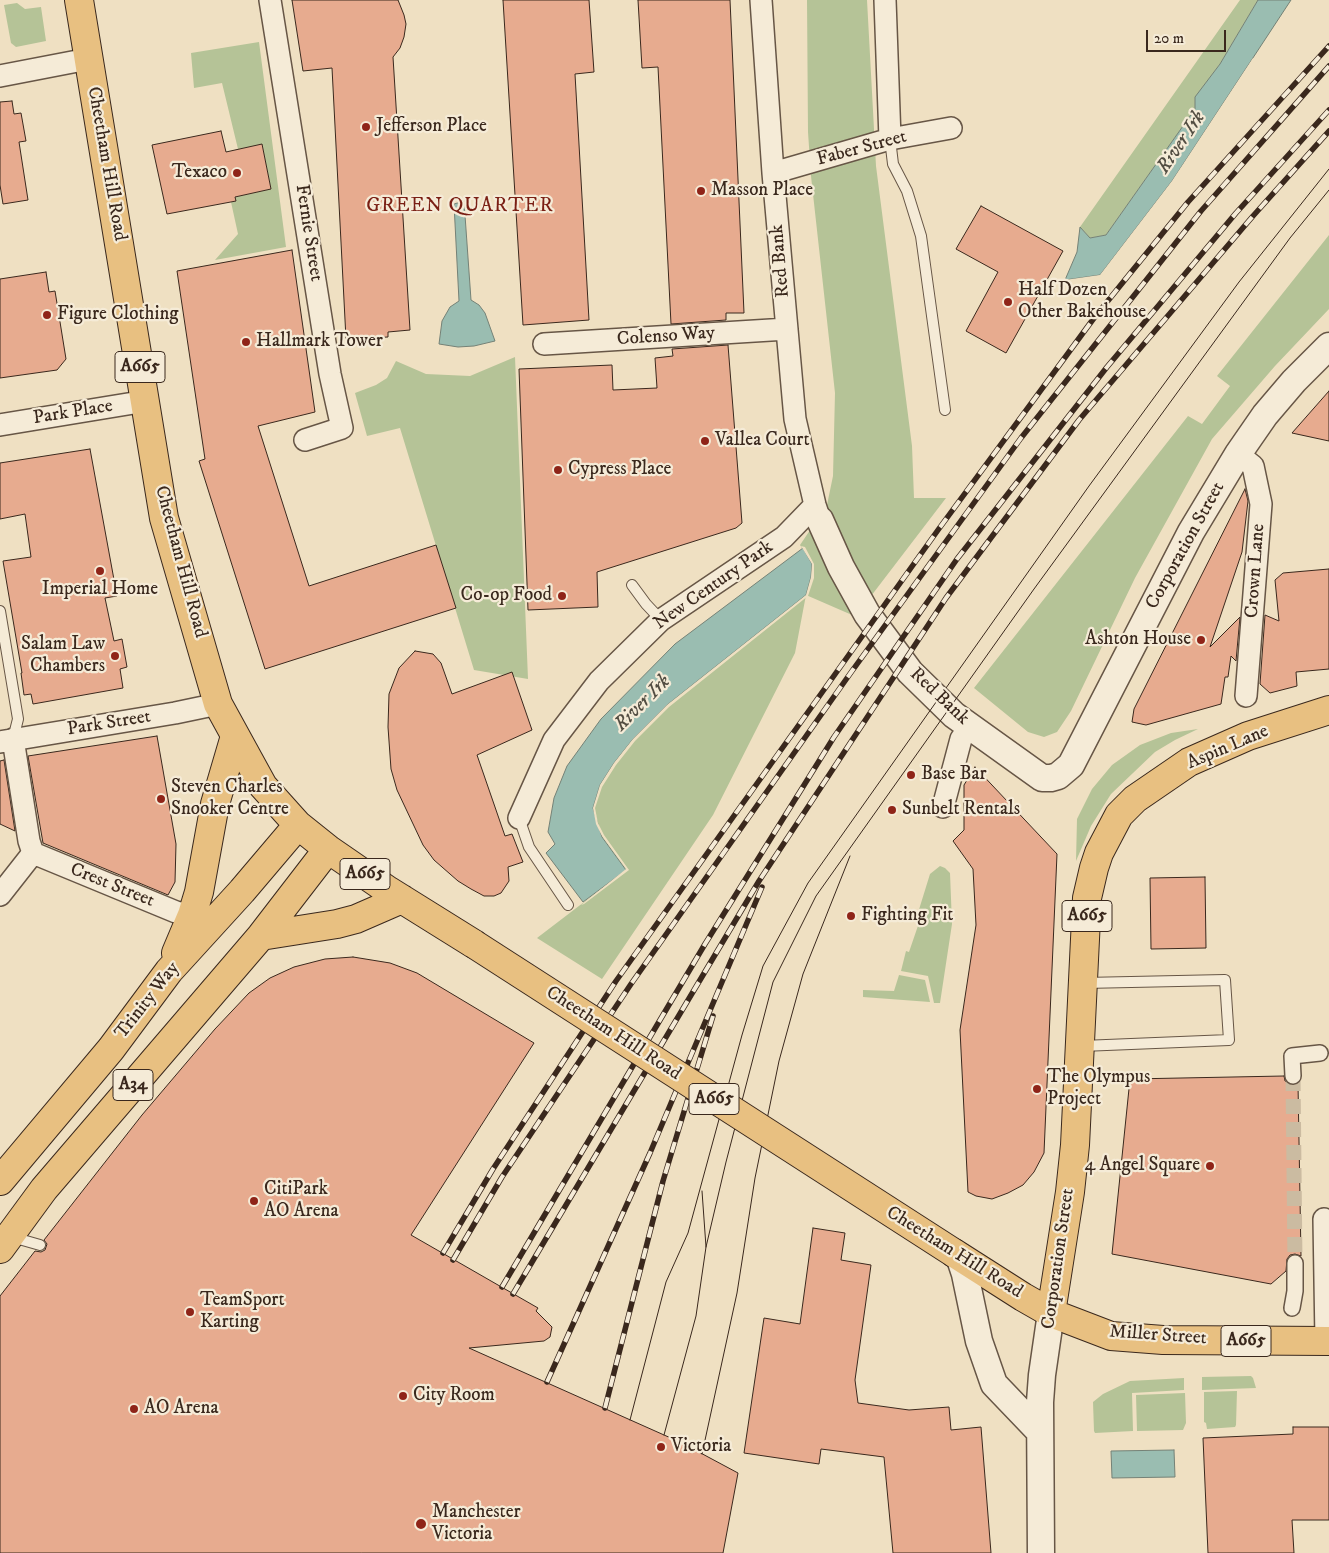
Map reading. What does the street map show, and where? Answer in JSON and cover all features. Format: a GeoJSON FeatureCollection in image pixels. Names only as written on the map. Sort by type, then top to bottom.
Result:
{"type":"FeatureCollection","features":[{"type":"Feature","properties":{"kind":"highway","name":"Cheetham Hill Road"},"geometry":{"type":"LineString","coordinates":[[79,0],[164,518],[218,704],[263,786],[298,824],[328,849],[402,899],[1023,1297],[1051,1313]]}},
{"type":"Feature","properties":{"kind":"highway","name":"Aspin Lane"},"geometry":{"type":"LineString","coordinates":[[1134,798],[1189,762],[1248,736],[1329,710]]}},
{"type":"Feature","properties":{"kind":"highway"},"geometry":{"type":"LineString","coordinates":[[169,971],[192,915],[205,864],[215,804],[235,736]]}},
{"type":"Feature","properties":{"kind":"highway","name":"Corporation Street"},"geometry":{"type":"LineString","coordinates":[[1051,1313],[1070,1192],[1075,1145],[1087,898],[1099,853],[1119,815],[1134,798]]}},
{"type":"Feature","properties":{"kind":"highway","name":"Trinity Way"},"geometry":{"type":"LineString","coordinates":[[0,1180],[105,1056],[169,971],[242,891],[298,824]]}},
{"type":"Feature","properties":{"kind":"highway"},"geometry":{"type":"LineString","coordinates":[[261,936],[328,849]]}},
{"type":"Feature","properties":{"kind":"highway"},"geometry":{"type":"LineString","coordinates":[[261,936],[337,924],[402,899]]}},
{"type":"Feature","properties":{"kind":"highway","name":"A34"},"geometry":{"type":"LineString","coordinates":[[2,1238],[261,936]]}},
{"type":"Feature","properties":{"kind":"highway","name":"Miller Street"},"geometry":{"type":"LineString","coordinates":[[1051,1313],[1111,1336],[1173,1340],[1328,1341]]}},
{"type":"Feature","properties":{"kind":"street","name":"Fernie Street"},"geometry":{"type":"LineString","coordinates":[[270,0],[330,374],[342,428],[306,440]]}},
{"type":"Feature","properties":{"kind":"street","name":"Red Bank"},"geometry":{"type":"LineString","coordinates":[[761,0],[795,419],[817,512],[841,566],[867,614],[910,672],[954,715],[1042,778],[1058,776],[1071,766]]}},
{"type":"Feature","properties":{"kind":"street"},"geometry":{"type":"LineString","coordinates":[[885,0],[890,139]]}},
{"type":"Feature","properties":{"kind":"street"},"geometry":{"type":"LineString","coordinates":[[0,76],[88,59]]}},
{"type":"Feature","properties":{"kind":"street","name":"Faber Street"},"geometry":{"type":"LineString","coordinates":[[774,173],[890,139],[950,128]]}},
{"type":"Feature","properties":{"kind":"street","name":"Colenso Way"},"geometry":{"type":"LineString","coordinates":[[544,344],[787,329]]}},
{"type":"Feature","properties":{"kind":"street","name":"Corporation Street"},"geometry":{"type":"LineString","coordinates":[[1071,766],[1191,532],[1238,454],[1265,415],[1294,381],[1329,346]]}},
{"type":"Feature","properties":{"kind":"street","name":"Park Place"},"geometry":{"type":"LineString","coordinates":[[0,425],[146,401]]}},
{"type":"Feature","properties":{"kind":"street","name":"Crown Lane"},"geometry":{"type":"LineString","coordinates":[[1238,454],[1253,466],[1261,504],[1246,696]]}},
{"type":"Feature","properties":{"kind":"street","name":"New Century Park"},"geometry":{"type":"LineString","coordinates":[[519,818],[554,740],[599,681],[661,620],[784,537],[817,512]]}},
{"type":"Feature","properties":{"kind":"street","name":"Park Street"},"geometry":{"type":"LineString","coordinates":[[6,740],[175,713],[218,704]]}},
{"type":"Feature","properties":{"kind":"street"},"geometry":{"type":"LineString","coordinates":[[943,807],[961,739],[970,726]]}},
{"type":"Feature","properties":{"kind":"street"},"geometry":{"type":"LineString","coordinates":[[0,895],[33,853],[6,740]]}},
{"type":"Feature","properties":{"kind":"street","name":"Crest Street"},"geometry":{"type":"LineString","coordinates":[[33,853],[176,912],[192,915]]}},
{"type":"Feature","properties":{"kind":"street"},"geometry":{"type":"LineString","coordinates":[[1293,1076],[1292,1056],[1321,1054]]}},
{"type":"Feature","properties":{"kind":"street"},"geometry":{"type":"LineString","coordinates":[[1324,1219],[1328,1341]]}},
{"type":"Feature","properties":{"kind":"street"},"geometry":{"type":"LineString","coordinates":[[956,1254],[965,1274],[979,1341],[994,1384],[1039,1431]]}},
{"type":"Feature","properties":{"kind":"street"},"geometry":{"type":"LineString","coordinates":[[1292,1308],[1295,1291],[1295,1263]]}},
{"type":"Feature","properties":{"kind":"street","name":"Corporation Street"},"geometry":{"type":"LineString","coordinates":[[1041,1553],[1039,1431],[1042,1375],[1051,1313]]}},
{"type":"Feature","properties":{"kind":"lane"},"geometry":{"type":"LineString","coordinates":[[890,139],[893,164],[907,191],[921,236],[945,410]]}},
{"type":"Feature","properties":{"kind":"lane"},"geometry":{"type":"LineString","coordinates":[[632,585],[661,620]]}},
{"type":"Feature","properties":{"kind":"lane"},"geometry":{"type":"LineString","coordinates":[[0,612],[18,719],[6,740]]}},
{"type":"Feature","properties":{"kind":"lane"},"geometry":{"type":"LineString","coordinates":[[519,818],[529,847],[568,905]]}},
{"type":"Feature","properties":{"kind":"lane"},"geometry":{"type":"LineString","coordinates":[[1080,1046],[1229,1040],[1225,980],[1110,984],[1084,983]]}},
{"type":"Feature","properties":{"kind":"lane"},"geometry":{"type":"LineString","coordinates":[[2,1238],[40,1245]]}},
{"type":"Feature","properties":{"kind":"green space"},"geometry":{"type":"Polygon","coordinates":[[[807,0],[867,0],[876,166],[912,446],[914,498],[946,498],[868,600],[852,615],[806,595],[795,653],[713,815],[602,979],[537,938],[626,870],[602,836],[593,808],[600,786],[633,739],[812,564],[800,545],[827,505],[833,476],[835,393],[811,176],[808,132],[807,0]]]}},
{"type":"Feature","properties":{"kind":"green space"},"geometry":{"type":"Polygon","coordinates":[[[1240,0],[1258,0],[1220,64],[1196,97],[1195,109],[1106,235],[1090,238],[1080,227],[1240,0]]]}},
{"type":"Feature","properties":{"kind":"green space"},"geometry":{"type":"Polygon","coordinates":[[[17,3],[25,9],[41,7],[46,41],[16,47],[11,43],[4,5],[17,3]]]}},
{"type":"Feature","properties":{"kind":"green space"},"geometry":{"type":"Polygon","coordinates":[[[259,42],[286,247],[215,260],[238,234],[231,202],[236,201],[235,197],[271,189],[262,145],[238,149],[222,83],[194,88],[191,53],[259,42]]]}},
{"type":"Feature","properties":{"kind":"green space"},"geometry":{"type":"Polygon","coordinates":[[[1329,235],[1329,309],[1275,366],[1212,439],[1135,578],[1071,711],[1057,732],[1044,737],[1028,732],[974,688],[1188,416],[1202,424],[1230,386],[1217,376],[1329,235]]]}},
{"type":"Feature","properties":{"kind":"green space"},"geometry":{"type":"Polygon","coordinates":[[[515,357],[528,679],[474,670],[400,428],[367,436],[355,393],[376,385],[387,378],[396,361],[426,374],[470,376],[515,357]]]}},
{"type":"Feature","properties":{"kind":"green space"},"geometry":{"type":"Polygon","coordinates":[[[1198,729],[1155,752],[1111,794],[1091,826],[1076,861],[1077,819],[1092,789],[1112,765],[1140,745],[1171,733],[1198,729]]]}},
{"type":"Feature","properties":{"kind":"green space"},"geometry":{"type":"Polygon","coordinates":[[[940,866],[950,873],[952,924],[940,1003],[934,1003],[928,976],[901,971],[906,951],[909,952],[921,917],[917,916],[930,874],[940,866]]]}},
{"type":"Feature","properties":{"kind":"green space"},"geometry":{"type":"Polygon","coordinates":[[[899,975],[925,980],[930,1002],[863,997],[863,990],[894,991],[899,975]]]}},
{"type":"Feature","properties":{"kind":"green space"},"geometry":{"type":"Polygon","coordinates":[[[1251,1376],[1256,1388],[1202,1390],[1202,1377],[1251,1376]]]}},
{"type":"Feature","properties":{"kind":"green space"},"geometry":{"type":"Polygon","coordinates":[[[1184,1378],[1184,1390],[1132,1393],[1133,1431],[1095,1433],[1093,1402],[1103,1394],[1130,1381],[1184,1378]]]}},
{"type":"Feature","properties":{"kind":"green space"},"geometry":{"type":"Polygon","coordinates":[[[1237,1391],[1235,1427],[1207,1429],[1204,1422],[1204,1392],[1237,1391]]]}},
{"type":"Feature","properties":{"kind":"green space"},"geometry":{"type":"Polygon","coordinates":[[[1185,1393],[1186,1423],[1183,1430],[1137,1431],[1136,1395],[1185,1393]]]}},
{"type":"Feature","properties":{"kind":"water","name":"River Irk"},"geometry":{"type":"Polygon","coordinates":[[[1258,0],[1291,0],[1172,181],[1100,275],[1065,280],[1077,252],[1080,227],[1090,238],[1106,235],[1195,109],[1195,97],[1220,64],[1258,0]]]}},
{"type":"Feature","properties":{"kind":"water"},"geometry":{"type":"Polygon","coordinates":[[[464,201],[471,300],[479,305],[485,313],[495,341],[474,346],[458,347],[439,344],[442,321],[450,307],[459,301],[454,204],[464,201]]]}},
{"type":"Feature","properties":{"kind":"water","name":"River Irk"},"geometry":{"type":"Polygon","coordinates":[[[803,548],[812,564],[806,595],[667,705],[633,739],[600,785],[593,808],[602,837],[626,870],[583,902],[546,853],[555,844],[548,832],[554,798],[567,766],[601,719],[675,644],[803,548]]]}},
{"type":"Feature","properties":{"kind":"water"},"geometry":{"type":"Polygon","coordinates":[[[1174,1450],[1175,1477],[1112,1478],[1111,1451],[1174,1450]]]}},
{"type":"Feature","properties":{"kind":"pier"},"geometry":{"type":"Polygon","coordinates":[[[1253,58],[1256,59],[1174,182],[1102,277],[1064,282],[1065,280],[1100,275],[1172,181],[1253,58]]]}},
{"type":"Feature","properties":{"kind":"pier"},"geometry":{"type":"Polygon","coordinates":[[[801,546],[805,547],[814,564],[814,578],[808,596],[669,707],[635,741],[602,787],[595,808],[598,823],[604,835],[629,870],[581,905],[626,869],[602,836],[596,824],[593,808],[600,785],[633,739],[667,705],[806,595],[812,564],[801,546]]]}},
{"type":"Feature","properties":{"kind":"building","name":"Jefferson Place"},"geometry":{"type":"Polygon","coordinates":[[[292,0],[398,0],[404,15],[406,24],[404,37],[400,48],[393,57],[410,330],[388,332],[388,337],[346,339],[332,68],[303,71],[292,0]]]}},
{"type":"Feature","properties":{"kind":"building"},"geometry":{"type":"Polygon","coordinates":[[[503,0],[589,0],[594,72],[575,74],[589,320],[523,325],[503,0]]]}},
{"type":"Feature","properties":{"kind":"building","name":"Masson Place"},"geometry":{"type":"Polygon","coordinates":[[[638,0],[730,0],[744,313],[726,313],[726,320],[671,324],[658,67],[642,68],[638,0]]]}},
{"type":"Feature","properties":{"kind":"building"},"geometry":{"type":"Polygon","coordinates":[[[12,101],[14,114],[21,113],[26,141],[19,142],[28,200],[3,204],[0,185],[0,102],[12,101]]]}},
{"type":"Feature","properties":{"kind":"building"},"geometry":{"type":"Polygon","coordinates":[[[221,131],[226,152],[262,144],[271,189],[235,197],[236,201],[167,214],[152,145],[221,131]]]}},
{"type":"Feature","properties":{"kind":"building","name":"Half Dozen Other Bakehouse"},"geometry":{"type":"Polygon","coordinates":[[[981,206],[1063,251],[1006,353],[966,331],[998,272],[956,249],[981,206]]]}},
{"type":"Feature","properties":{"kind":"building"},"geometry":{"type":"Polygon","coordinates":[[[292,250],[315,412],[258,426],[309,586],[436,545],[456,608],[265,669],[199,461],[205,459],[177,271],[292,250]]]}},
{"type":"Feature","properties":{"kind":"building"},"geometry":{"type":"Polygon","coordinates":[[[46,272],[49,292],[55,291],[66,359],[57,370],[0,378],[0,279],[46,272]]]}},
{"type":"Feature","properties":{"kind":"building"},"geometry":{"type":"Polygon","coordinates":[[[728,345],[742,523],[736,528],[597,572],[598,607],[528,610],[519,369],[612,365],[613,390],[657,388],[655,358],[673,356],[672,349],[728,345]]]}},
{"type":"Feature","properties":{"kind":"building"},"geometry":{"type":"Polygon","coordinates":[[[1329,391],[1329,441],[1292,433],[1329,391]]]}},
{"type":"Feature","properties":{"kind":"building"},"geometry":{"type":"Polygon","coordinates":[[[90,449],[117,596],[105,598],[114,641],[122,639],[127,667],[120,669],[123,688],[33,704],[31,694],[24,695],[3,561],[31,557],[25,514],[0,519],[0,463],[90,449]]]}},
{"type":"Feature","properties":{"kind":"building","name":"Ashton House"},"geometry":{"type":"Polygon","coordinates":[[[1245,489],[1248,501],[1242,552],[1210,647],[1240,617],[1236,661],[1231,656],[1228,677],[1225,677],[1221,704],[1146,725],[1132,722],[1134,709],[1245,489]]]}},
{"type":"Feature","properties":{"kind":"building"},"geometry":{"type":"Polygon","coordinates":[[[1329,569],[1329,669],[1296,672],[1297,686],[1270,693],[1260,684],[1265,615],[1279,621],[1275,580],[1283,573],[1329,569]]]}},
{"type":"Feature","properties":{"kind":"building"},"geometry":{"type":"Polygon","coordinates":[[[415,651],[433,654],[441,663],[452,694],[512,672],[532,730],[477,755],[505,836],[512,834],[523,862],[508,867],[509,881],[501,893],[494,896],[484,896],[471,889],[458,881],[434,860],[423,845],[397,790],[391,769],[388,727],[389,694],[399,668],[415,651]]]}},
{"type":"Feature","properties":{"kind":"building"},"geometry":{"type":"Polygon","coordinates":[[[157,736],[176,844],[175,882],[168,895],[43,843],[28,756],[157,736]]]}},
{"type":"Feature","properties":{"kind":"building"},"geometry":{"type":"Polygon","coordinates":[[[4,760],[15,831],[0,824],[0,761],[4,760]]]}},
{"type":"Feature","properties":{"kind":"building"},"geometry":{"type":"Polygon","coordinates":[[[975,767],[1057,854],[1044,1153],[1034,1172],[1023,1185],[992,1199],[976,1196],[968,1192],[960,1030],[976,925],[973,869],[953,841],[964,830],[964,785],[975,767]]]}},
{"type":"Feature","properties":{"kind":"building"},"geometry":{"type":"Polygon","coordinates":[[[1205,877],[1206,948],[1151,949],[1150,878],[1205,877]]]}},
{"type":"Feature","properties":{"kind":"building"},"geometry":{"type":"Polygon","coordinates":[[[353,957],[390,963],[417,973],[534,1043],[411,1235],[538,1308],[536,1311],[552,1327],[550,1337],[544,1341],[469,1348],[682,1443],[738,1473],[723,1553],[0,1553],[0,1296],[35,1251],[41,1252],[45,1250],[47,1244],[44,1240],[142,1115],[215,1029],[249,993],[270,978],[294,967],[325,959],[353,957]]]}},
{"type":"Feature","properties":{"kind":"building","name":"4 Angel Square"},"geometry":{"type":"Polygon","coordinates":[[[1284,1076],[1285,1081],[1289,1085],[1298,1084],[1301,1256],[1290,1255],[1287,1259],[1286,1271],[1271,1284],[1112,1254],[1130,1079],[1284,1076]]]}},
{"type":"Feature","properties":{"kind":"building"},"geometry":{"type":"Polygon","coordinates":[[[813,1228],[845,1233],[841,1260],[871,1265],[855,1380],[858,1403],[909,1410],[949,1407],[951,1430],[981,1427],[991,1553],[893,1553],[884,1457],[821,1449],[819,1464],[744,1453],[764,1318],[800,1324],[813,1228]]]}},
{"type":"Feature","properties":{"kind":"building"},"geometry":{"type":"Polygon","coordinates":[[[1293,1427],[1329,1427],[1329,1520],[1292,1520],[1294,1553],[1208,1553],[1203,1438],[1293,1434],[1293,1427]]]}},
{"type":"Feature","properties":{"kind":"tunnel"},"geometry":{"type":"LineString","coordinates":[[1293,1076],[1295,1263]]}},
{"type":"Feature","properties":{"kind":"tram line"},"geometry":{"type":"LineString","coordinates":[[630,1420],[666,1282],[688,1233],[742,1035],[763,966],[808,883],[1089,486],[1239,282],[1329,169]]}},
{"type":"Feature","properties":{"kind":"tram line"},"geometry":{"type":"LineString","coordinates":[[706,1247],[773,982],[816,896],[1034,589],[1290,238],[1329,190]]}},
{"type":"Feature","properties":{"kind":"tram line"},"geometry":{"type":"LineString","coordinates":[[702,1454],[737,1293],[755,1178],[779,1061],[803,974],[850,856]]}},
{"type":"Feature","properties":{"kind":"tram line"},"geometry":{"type":"LineString","coordinates":[[664,1435],[696,1316],[706,1247],[702,1191]]}},
{"type":"Feature","properties":{"kind":"railway"},"geometry":{"type":"LineString","coordinates":[[443,1253],[493,1169],[616,981],[938,530],[1094,318],[1188,202],[1329,46]]}},
{"type":"Feature","properties":{"kind":"railway"},"geometry":{"type":"LineString","coordinates":[[453,1260],[502,1177],[631,984],[852,671],[1021,438],[1201,211],[1329,66]]}},
{"type":"Feature","properties":{"kind":"railway"},"geometry":{"type":"LineString","coordinates":[[502,1287],[705,944],[834,737],[957,559],[1107,367],[1236,213],[1329,110]]}},
{"type":"Feature","properties":{"kind":"railway"},"geometry":{"type":"LineString","coordinates":[[513,1294],[759,881],[946,598],[1079,420],[1253,216],[1329,131]]}},
{"type":"Feature","properties":{"kind":"railway"},"geometry":{"type":"LineString","coordinates":[[547,1382],[650,1153],[762,887]]}},
{"type":"Feature","properties":{"kind":"railway"},"geometry":{"type":"LineString","coordinates":[[605,1408],[663,1181],[713,1016]]}},
{"type":"Feature","properties":{"kind":"place","name":"Jefferson Place"},"geometry":{"type":"Point","coordinates":[366,127]}},
{"type":"Feature","properties":{"kind":"place","name":"Texaco"},"geometry":{"type":"Point","coordinates":[237,173]}},
{"type":"Feature","properties":{"kind":"place","name":"Masson Place"},"geometry":{"type":"Point","coordinates":[701,191]}},
{"type":"Feature","properties":{"kind":"place","name":"Half Dozen Other Bakehouse"},"geometry":{"type":"Point","coordinates":[1008,302]}},
{"type":"Feature","properties":{"kind":"place","name":"Figure Clothing"},"geometry":{"type":"Point","coordinates":[47,315]}},
{"type":"Feature","properties":{"kind":"place","name":"Hallmark Tower"},"geometry":{"type":"Point","coordinates":[246,342]}},
{"type":"Feature","properties":{"kind":"place","name":"Vallea Court"},"geometry":{"type":"Point","coordinates":[705,441]}},
{"type":"Feature","properties":{"kind":"place","name":"Cypress Place"},"geometry":{"type":"Point","coordinates":[558,470]}},
{"type":"Feature","properties":{"kind":"place","name":"Imperial Home"},"geometry":{"type":"Point","coordinates":[100,571]}},
{"type":"Feature","properties":{"kind":"place","name":"Co-op Food"},"geometry":{"type":"Point","coordinates":[562,596]}},
{"type":"Feature","properties":{"kind":"place","name":"Ashton House"},"geometry":{"type":"Point","coordinates":[1201,640]}},
{"type":"Feature","properties":{"kind":"place","name":"Salam Law Chambers"},"geometry":{"type":"Point","coordinates":[115,656]}},
{"type":"Feature","properties":{"kind":"place","name":"Base Bar"},"geometry":{"type":"Point","coordinates":[911,775]}},
{"type":"Feature","properties":{"kind":"place","name":"Steven Charles Snooker Centre"},"geometry":{"type":"Point","coordinates":[161,799]}},
{"type":"Feature","properties":{"kind":"place","name":"Sunbelt Rentals"},"geometry":{"type":"Point","coordinates":[892,810]}},
{"type":"Feature","properties":{"kind":"place","name":"Fighting Fit"},"geometry":{"type":"Point","coordinates":[851,916]}},
{"type":"Feature","properties":{"kind":"place","name":"The Olympus Project"},"geometry":{"type":"Point","coordinates":[1037,1089]}},
{"type":"Feature","properties":{"kind":"place","name":"4 Angel Square"},"geometry":{"type":"Point","coordinates":[1210,1166]}},
{"type":"Feature","properties":{"kind":"place","name":"CitiPark AO Arena"},"geometry":{"type":"Point","coordinates":[254,1201]}},
{"type":"Feature","properties":{"kind":"place","name":"TeamSport Karting"},"geometry":{"type":"Point","coordinates":[190,1312]}},
{"type":"Feature","properties":{"kind":"place","name":"City Room"},"geometry":{"type":"Point","coordinates":[403,1396]}},
{"type":"Feature","properties":{"kind":"place","name":"AO Arena"},"geometry":{"type":"Point","coordinates":[134,1409]}},
{"type":"Feature","properties":{"kind":"place","name":"Victoria"},"geometry":{"type":"Point","coordinates":[661,1447]}},
{"type":"Feature","properties":{"kind":"place","name":"Manchester Victoria"},"geometry":{"type":"Point","coordinates":[421,1524]}},
{"type":"Feature","properties":{"kind":"district","name":"GREEN QUARTER"},"geometry":{"type":"Point","coordinates":[460,207]}}]}
